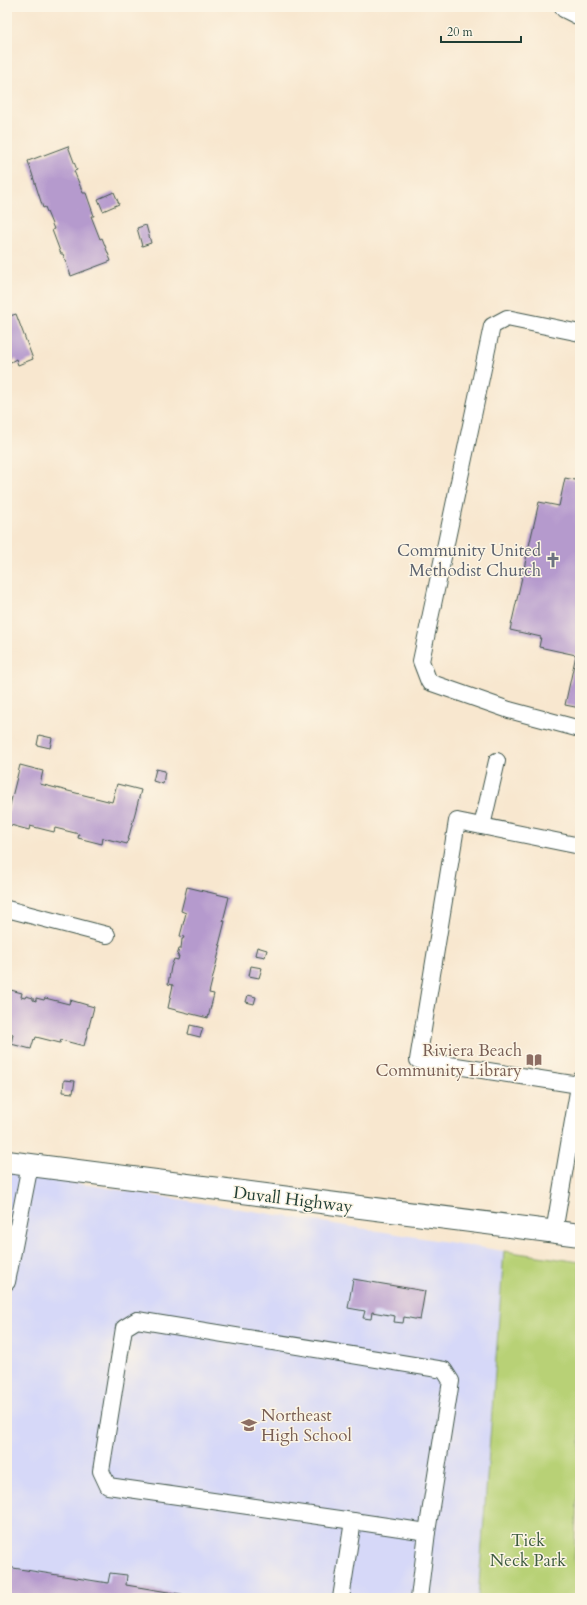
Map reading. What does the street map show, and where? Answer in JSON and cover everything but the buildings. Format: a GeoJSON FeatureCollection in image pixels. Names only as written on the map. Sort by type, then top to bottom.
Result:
{"type":"FeatureCollection","features":[{"type":"Feature","properties":{"kind":"street"},"geometry":{"type":"LineString","coordinates":[[566,7],[580,14]]}},
{"type":"Feature","properties":{"kind":"street","name":"Duvall Highway"},"geometry":{"type":"LineString","coordinates":[[7,1162],[580,1235]]}},
{"type":"Feature","properties":{"kind":"lane"},"geometry":{"type":"LineString","coordinates":[[580,333],[508,318],[492,326],[421,661],[429,682],[509,710],[580,729]]}},
{"type":"Feature","properties":{"kind":"lane"},"geometry":{"type":"LineString","coordinates":[[482,826],[497,760]]}},
{"type":"Feature","properties":{"kind":"lane"},"geometry":{"type":"LineString","coordinates":[[554,1232],[580,1082],[418,1060],[457,821],[580,846]]}},
{"type":"Feature","properties":{"kind":"lane"},"geometry":{"type":"LineString","coordinates":[[7,909],[107,935]]}},
{"type":"Feature","properties":{"kind":"lane"},"geometry":{"type":"LineString","coordinates":[[7,1282],[30,1165]]}},
{"type":"Feature","properties":{"kind":"lane"},"geometry":{"type":"LineString","coordinates":[[418,1598],[451,1381],[444,1370],[137,1320],[124,1328],[101,1471],[108,1486],[427,1532]]}},
{"type":"Feature","properties":{"kind":"lane"},"geometry":{"type":"LineString","coordinates":[[342,1598],[353,1522]]}},
{"type":"Feature","properties":{"kind":"shaded area","name":"Northeast High School"},"geometry":{"type":"Polygon","coordinates":[[[7,1172],[504,1251],[478,1598],[7,1598],[7,1172]]]}},
{"type":"Feature","properties":{"kind":"green space","name":"Tick Neck Park"},"geometry":{"type":"Polygon","coordinates":[[[504,1251],[580,1262],[580,1439],[574,1563],[580,1563],[580,1598],[478,1598],[504,1251]]]}},
{"type":"Feature","properties":{"kind":"place","name":"Community United Methodist Church"},"geometry":{"type":"Point","coordinates":[553,560]}},
{"type":"Feature","properties":{"kind":"place","name":"Riviera Beach Community Library"},"geometry":{"type":"Point","coordinates":[534,1060]}},
{"type":"Feature","properties":{"kind":"place","name":"Northeast High School"},"geometry":{"type":"Point","coordinates":[249,1425]}}]}
